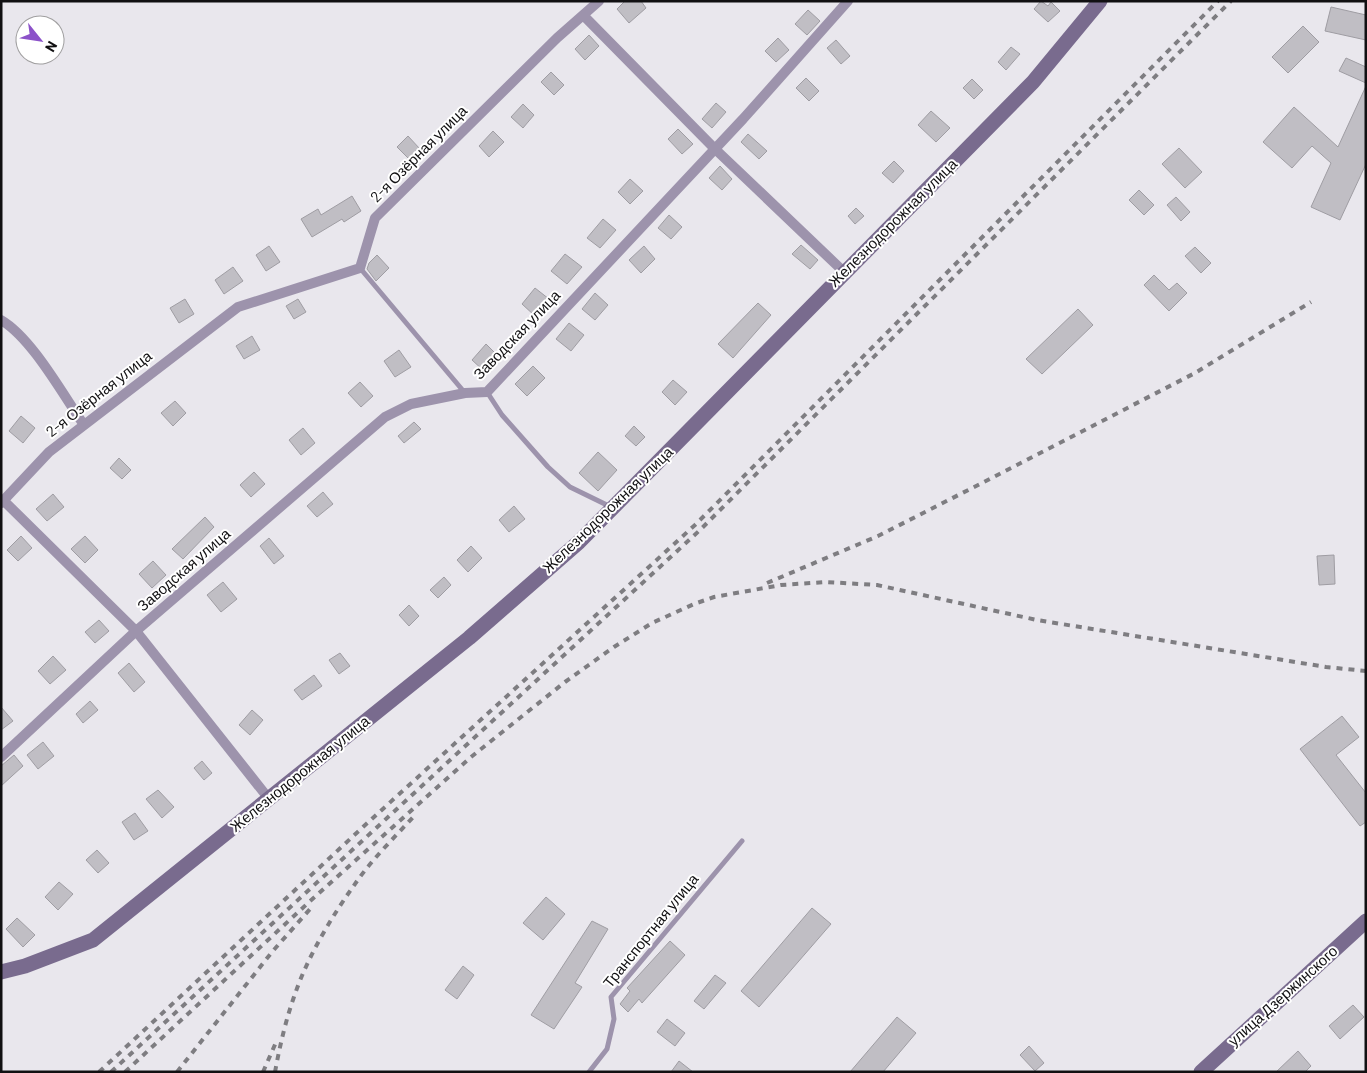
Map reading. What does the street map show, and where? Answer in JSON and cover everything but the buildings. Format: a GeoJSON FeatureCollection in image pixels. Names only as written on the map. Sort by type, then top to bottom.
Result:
{"type":"FeatureCollection","features":[{"type":"Feature","properties":{"kind":"street","name":"2-я Озёрная улица"},"geometry":{"type":"LineString","coordinates":[[2,502],[49,452],[238,307],[360,268],[375,218],[557,38],[599,1]]}},
{"type":"Feature","properties":{"kind":"street","name":"Заводская улица"},"geometry":{"type":"LineString","coordinates":[[1,757],[136,631],[385,417],[411,404],[465,393],[487,392],[848,1]]}},
{"type":"Feature","properties":{"kind":"street","name":"Железнодорожная улица"},"geometry":{"type":"LineString","coordinates":[[1,972],[25,966],[93,940],[469,638],[580,542],[1033,82],[1100,1]]}},
{"type":"Feature","properties":{"kind":"street"},"geometry":{"type":"LineString","coordinates":[[583,15],[714,148],[844,272]]}},
{"type":"Feature","properties":{"kind":"street"},"geometry":{"type":"LineString","coordinates":[[1,320],[8,324],[31,348],[84,425]]}},
{"type":"Feature","properties":{"kind":"street"},"geometry":{"type":"LineString","coordinates":[[2,502],[136,631],[269,798]]}},
{"type":"Feature","properties":{"kind":"street","name":"улица Дзержинского"},"geometry":{"type":"LineString","coordinates":[[1201,1072],[1366,921]]}},
{"type":"Feature","properties":{"kind":"lane"},"geometry":{"type":"LineString","coordinates":[[360,268],[465,393]]}},
{"type":"Feature","properties":{"kind":"lane"},"geometry":{"type":"LineString","coordinates":[[487,392],[502,416],[548,467],[570,487],[613,508]]}},
{"type":"Feature","properties":{"kind":"lane","name":"Транспортная улица"},"geometry":{"type":"LineString","coordinates":[[589,1072],[606,1049],[614,1019],[611,996],[742,841]]}},
{"type":"Feature","properties":{"kind":"railway"},"geometry":{"type":"LineString","coordinates":[[99,1072],[363,827],[695,525],[1218,1]]}},
{"type":"Feature","properties":{"kind":"railway"},"geometry":{"type":"LineString","coordinates":[[111,1072],[700,530],[1231,1]]}},
{"type":"Feature","properties":{"kind":"railway"},"geometry":{"type":"LineString","coordinates":[[767,583],[878,536],[1195,373],[1311,302]]}},
{"type":"Feature","properties":{"kind":"railway"},"geometry":{"type":"LineString","coordinates":[[125,1072],[308,903],[471,757],[565,682],[614,647],[652,623],[714,597],[781,585],[826,582],[877,585],[1037,620],[1326,667],[1366,671]]}},
{"type":"Feature","properties":{"kind":"railway"},"geometry":{"type":"LineString","coordinates":[[275,1072],[292,1003],[300,980],[321,937],[362,875],[415,815]]}},
{"type":"Feature","properties":{"kind":"railway"},"geometry":{"type":"LineString","coordinates":[[177,1072],[272,952],[310,909]]}},
{"type":"Feature","properties":{"kind":"railway"},"geometry":{"type":"LineString","coordinates":[[263,1072],[277,1040]]}}]}
